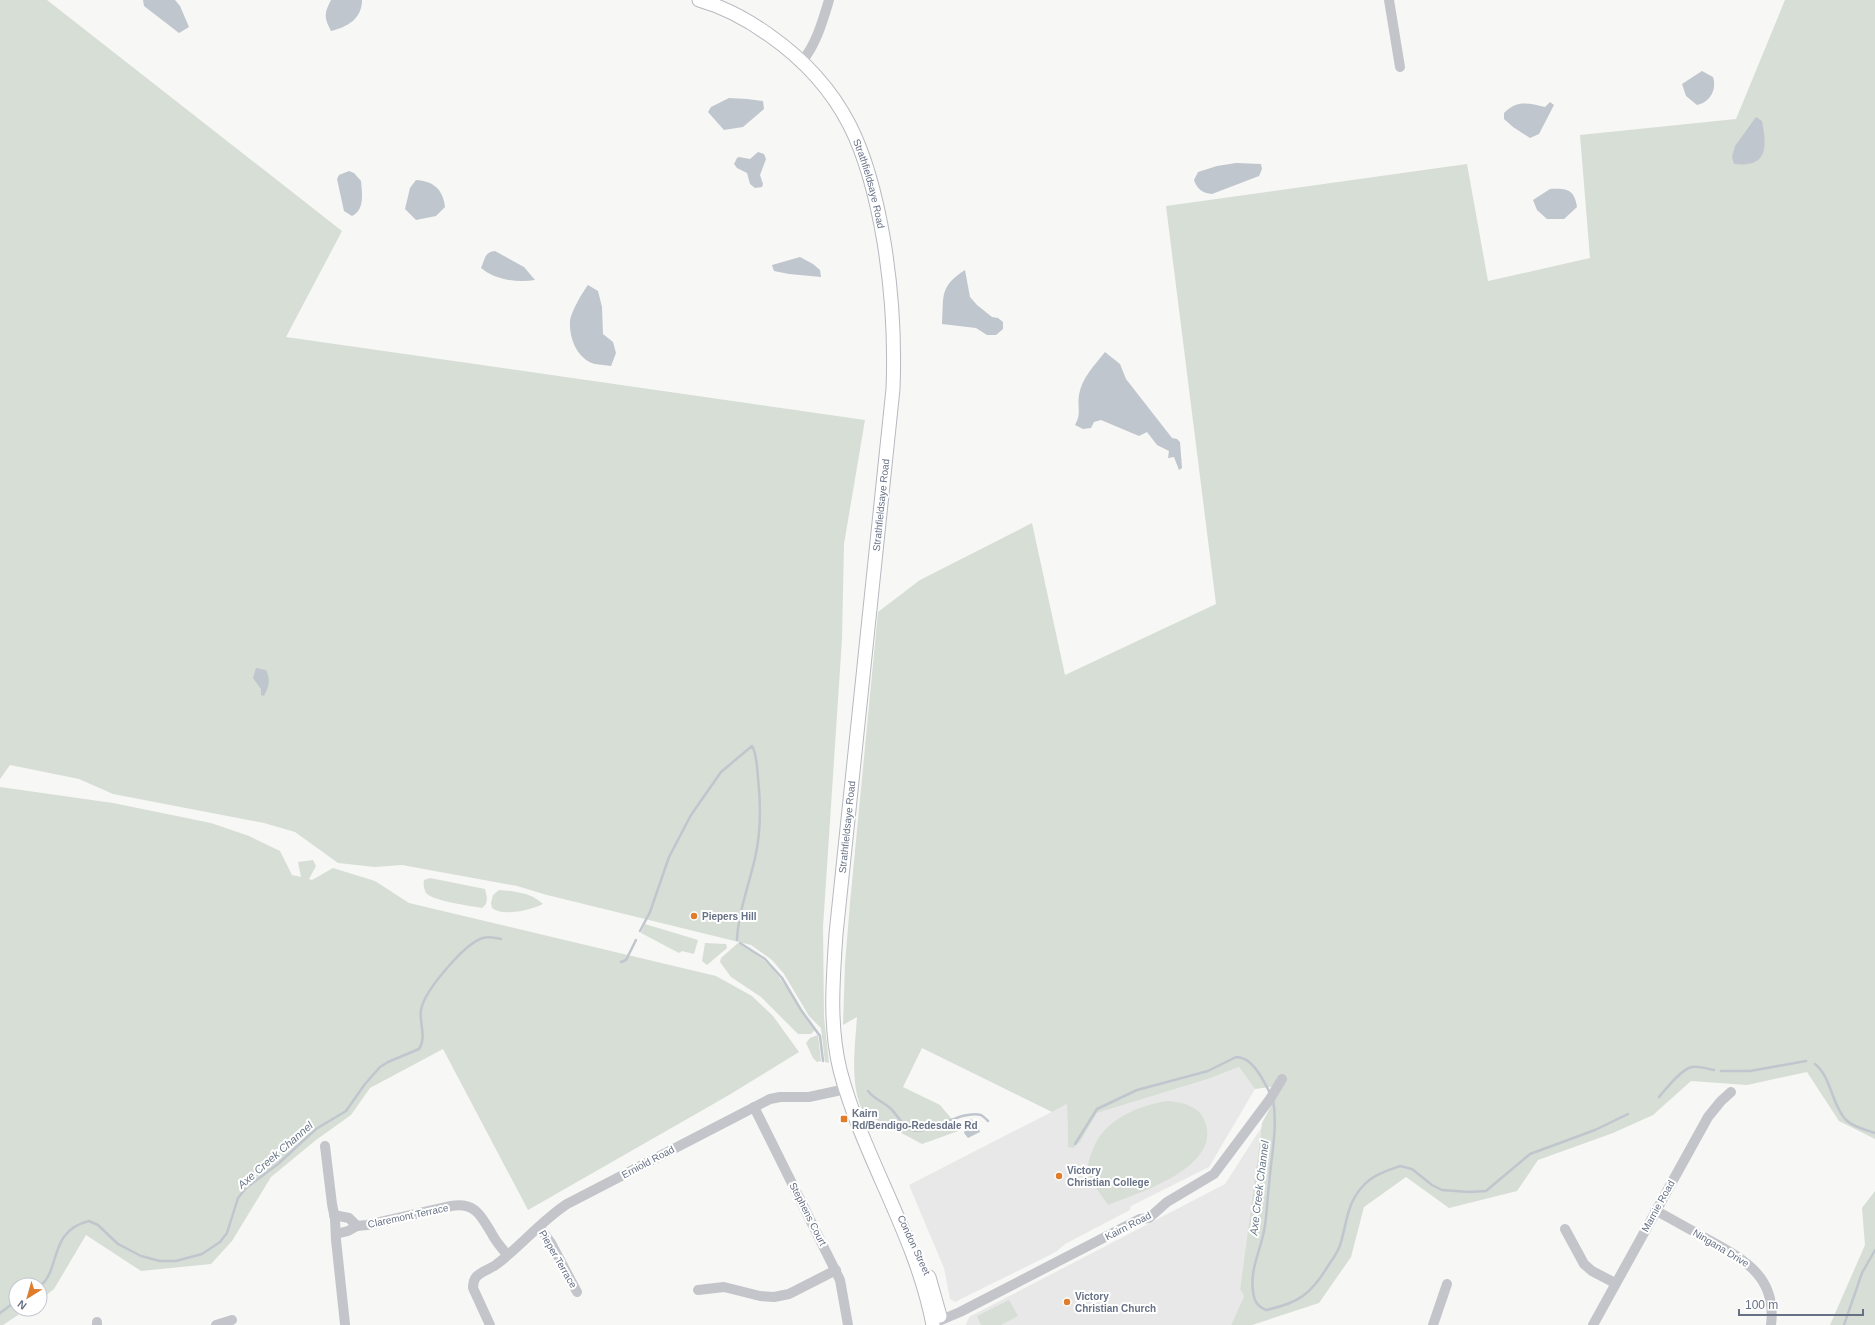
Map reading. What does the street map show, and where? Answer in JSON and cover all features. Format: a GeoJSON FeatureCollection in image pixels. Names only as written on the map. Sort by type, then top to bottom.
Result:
{"type":"FeatureCollection","features":[{"type":"Feature","properties":{"kind":"main road","name":"Strathfieldsaye Road"},"geometry":{"type":"LineString","coordinates":[[699,0],[718,6],[749,22],[780,42],[802,61],[826,88],[845,116],[868,168],[878,209],[887,261],[893,331],[892,389],[887,451],[833,971],[834,1038],[846,1089]]}},
{"type":"Feature","properties":{"kind":"main road","name":"Condon Street"},"geometry":{"type":"LineString","coordinates":[[846,1089],[858,1126],[914,1259],[937,1324]]}},
{"type":"Feature","properties":{"kind":"street"},"geometry":{"type":"LineString","coordinates":[[802,61],[816,37],[829,0]]}},
{"type":"Feature","properties":{"kind":"street"},"geometry":{"type":"LineString","coordinates":[[1389,0],[1400,67]]}},
{"type":"Feature","properties":{"kind":"street","name":"Kairn Road"},"geometry":{"type":"LineString","coordinates":[[937,1324],[1140,1219],[1149,1218],[1167,1202],[1208,1178],[1229,1156],[1270,1099],[1282,1079]]}},
{"type":"Feature","properties":{"kind":"street","name":"Erniold Road"},"geometry":{"type":"LineString","coordinates":[[490,1325],[475,1293],[473,1283],[477,1276],[496,1265],[552,1215],[573,1201],[774,1098],[809,1097],[846,1089]]}},
{"type":"Feature","properties":{"kind":"street","name":"Marnie Road"},"geometry":{"type":"LineString","coordinates":[[1593,1325],[1655,1210],[1708,1117],[1721,1101],[1731,1092]]}},
{"type":"Feature","properties":{"kind":"street","name":"Stephens Court"},"geometry":{"type":"LineString","coordinates":[[754,1107],[836,1270],[842,1287],[848,1325]]}},
{"type":"Feature","properties":{"kind":"street"},"geometry":{"type":"LineString","coordinates":[[325,1146],[345,1324]]}},
{"type":"Feature","properties":{"kind":"street","name":"Claremont Terrace"},"geometry":{"type":"LineString","coordinates":[[336,1234],[348,1231],[357,1226],[451,1206],[464,1206],[472,1208],[480,1214],[507,1255]]}},
{"type":"Feature","properties":{"kind":"street","name":"Ningana Drive"},"geometry":{"type":"LineString","coordinates":[[1655,1210],[1736,1255],[1750,1265],[1761,1278],[1768,1294],[1772,1310],[1770,1325]]}},
{"type":"Feature","properties":{"kind":"street","name":"Claremont Terrace"},"geometry":{"type":"LineString","coordinates":[[334,1216],[348,1218],[357,1226]]}},
{"type":"Feature","properties":{"kind":"street","name":"Pieper Terrace"},"geometry":{"type":"LineString","coordinates":[[539,1227],[548,1238],[576,1292]]}},
{"type":"Feature","properties":{"kind":"street"},"geometry":{"type":"LineString","coordinates":[[1565,1230],[1584,1264],[1592,1271],[1615,1283]]}},
{"type":"Feature","properties":{"kind":"street"},"geometry":{"type":"LineString","coordinates":[[698,1290],[718,1287],[760,1296],[774,1297],[789,1294],[836,1270]]}},
{"type":"Feature","properties":{"kind":"street"},"geometry":{"type":"LineString","coordinates":[[1434,1325],[1447,1284]]}},
{"type":"Feature","properties":{"kind":"street"},"geometry":{"type":"LineString","coordinates":[[216,1325],[232,1320]]}},
{"type":"Feature","properties":{"kind":"shaded area"},"geometry":{"type":"Polygon","coordinates":[[[0,0],[47,0],[342,231],[286,337],[865,420],[844,544],[842,639],[823,927],[824,1017],[829,1063],[825,1062],[821,1028],[809,1016],[784,974],[772,960],[751,945],[547,895],[517,886],[402,865],[375,867],[338,863],[295,832],[264,823],[113,794],[79,779],[10,765],[0,779],[0,0]]]}},
{"type":"Feature","properties":{"kind":"shaded area"},"geometry":{"type":"Polygon","coordinates":[[[143,0],[175,0],[180,6],[189,27],[179,33],[144,6],[143,0]]]}},
{"type":"Feature","properties":{"kind":"shaded area"},"geometry":{"type":"Polygon","coordinates":[[[331,0],[362,0],[359,12],[352,21],[343,27],[331,31],[326,16],[331,0]]]}},
{"type":"Feature","properties":{"kind":"shaded area"},"geometry":{"type":"Polygon","coordinates":[[[1785,0],[1875,0],[1875,1139],[1839,1121],[1807,1072],[1747,1085],[1691,1081],[1653,1115],[1613,1133],[1538,1160],[1517,1191],[1449,1208],[1406,1177],[1364,1207],[1351,1257],[1319,1303],[1252,1325],[1231,1325],[1244,1296],[1240,1289],[1262,1123],[1277,1095],[1278,1086],[1255,1089],[1239,1067],[1208,1079],[1097,1113],[1080,1142],[1073,1148],[1068,1147],[1067,1104],[1052,1112],[922,1048],[903,1087],[940,1105],[961,1130],[922,1144],[864,1113],[859,1103],[856,1091],[854,1066],[857,1017],[843,1025],[845,964],[850,903],[878,612],[920,580],[1032,523],[1065,675],[1216,604],[1166,206],[1467,164],[1488,281],[1590,258],[1580,135],[1736,119],[1785,0]]]}},
{"type":"Feature","properties":{"kind":"shaded area"},"geometry":{"type":"Polygon","coordinates":[[[1702,71],[1713,77],[1714,86],[1709,98],[1697,105],[1686,96],[1682,84],[1702,71]]]}},
{"type":"Feature","properties":{"kind":"shaded area"},"geometry":{"type":"Polygon","coordinates":[[[729,98],[763,101],[764,109],[743,127],[724,130],[708,112],[711,107],[729,98]]]}},
{"type":"Feature","properties":{"kind":"shaded area"},"geometry":{"type":"Polygon","coordinates":[[[1550,102],[1554,105],[1539,134],[1530,138],[1504,119],[1504,113],[1518,104],[1533,104],[1545,107],[1550,102]]]}},
{"type":"Feature","properties":{"kind":"shaded area"},"geometry":{"type":"Polygon","coordinates":[[[1756,117],[1762,121],[1764,130],[1765,139],[1763,154],[1753,163],[1734,164],[1732,157],[1735,146],[1756,117]]]}},
{"type":"Feature","properties":{"kind":"shaded area"},"geometry":{"type":"Polygon","coordinates":[[[758,152],[764,154],[766,159],[760,175],[763,184],[762,187],[755,188],[750,184],[747,173],[737,168],[734,164],[739,157],[750,159],[758,152]]]}},
{"type":"Feature","properties":{"kind":"shaded area"},"geometry":{"type":"Polygon","coordinates":[[[1236,163],[1261,164],[1262,169],[1259,176],[1212,194],[1205,193],[1200,190],[1194,180],[1198,172],[1217,166],[1236,163]]]}},
{"type":"Feature","properties":{"kind":"shaded area"},"geometry":{"type":"Polygon","coordinates":[[[349,171],[354,173],[361,181],[362,191],[362,201],[359,210],[352,216],[344,211],[337,179],[339,175],[349,171]]]}},
{"type":"Feature","properties":{"kind":"shaded area"},"geometry":{"type":"Polygon","coordinates":[[[416,180],[433,184],[440,191],[445,207],[436,216],[416,220],[405,209],[410,188],[416,180]]]}},
{"type":"Feature","properties":{"kind":"shaded area"},"geometry":{"type":"Polygon","coordinates":[[[1550,189],[1569,191],[1574,196],[1577,207],[1564,219],[1547,219],[1537,210],[1533,200],[1550,189]]]}},
{"type":"Feature","properties":{"kind":"shaded area"},"geometry":{"type":"Polygon","coordinates":[[[495,251],[524,267],[535,280],[507,280],[493,275],[481,268],[487,255],[495,251]]]}},
{"type":"Feature","properties":{"kind":"shaded area"},"geometry":{"type":"Polygon","coordinates":[[[800,257],[813,264],[820,270],[821,277],[774,271],[772,265],[800,257]]]}},
{"type":"Feature","properties":{"kind":"shaded area"},"geometry":{"type":"Polygon","coordinates":[[[965,270],[970,297],[977,305],[992,317],[998,318],[1003,322],[1003,329],[996,335],[987,335],[976,328],[942,324],[944,292],[951,282],[965,270]]]}},
{"type":"Feature","properties":{"kind":"shaded area"},"geometry":{"type":"Polygon","coordinates":[[[588,285],[598,291],[602,307],[603,334],[613,342],[616,353],[611,366],[595,364],[583,358],[575,347],[571,334],[570,321],[572,313],[588,285]]]}},
{"type":"Feature","properties":{"kind":"shaded area"},"geometry":{"type":"Polygon","coordinates":[[[1105,352],[1120,364],[1126,379],[1172,438],[1177,439],[1180,442],[1182,468],[1179,470],[1174,457],[1168,458],[1169,451],[1157,445],[1147,432],[1139,436],[1101,420],[1094,422],[1091,428],[1083,429],[1075,425],[1079,414],[1079,395],[1083,383],[1089,372],[1105,352]]]}},
{"type":"Feature","properties":{"kind":"shaded area"},"geometry":{"type":"Polygon","coordinates":[[[256,668],[266,670],[269,680],[264,696],[261,695],[261,689],[253,678],[256,668]]]}},
{"type":"Feature","properties":{"kind":"shaded area"},"geometry":{"type":"Polygon","coordinates":[[[0,787],[113,803],[211,823],[249,836],[280,851],[292,875],[301,877],[298,862],[313,860],[316,866],[309,879],[312,880],[333,868],[375,881],[409,903],[716,976],[752,996],[773,1016],[799,1052],[729,1095],[528,1210],[443,1049],[370,1088],[351,1115],[316,1140],[271,1177],[232,1241],[211,1264],[141,1271],[86,1235],[54,1289],[48,1294],[48,1277],[8,1277],[8,1317],[15,1317],[3,1325],[0,1325],[0,787]]]}},
{"type":"Feature","properties":{"kind":"shaded area"},"geometry":{"type":"Polygon","coordinates":[[[430,878],[485,889],[487,902],[482,908],[453,903],[431,897],[424,889],[424,880],[430,878]]]}},
{"type":"Feature","properties":{"kind":"shaded area"},"geometry":{"type":"Polygon","coordinates":[[[499,890],[528,895],[539,900],[543,904],[517,912],[497,911],[492,908],[491,903],[493,895],[499,890]]]}},
{"type":"Feature","properties":{"kind":"shaded area"},"geometry":{"type":"Polygon","coordinates":[[[645,924],[698,940],[694,954],[682,951],[679,953],[641,933],[645,924]]]}},
{"type":"Feature","properties":{"kind":"shaded area"},"geometry":{"type":"Polygon","coordinates":[[[705,943],[726,944],[727,948],[707,965],[702,961],[705,943]]]}},
{"type":"Feature","properties":{"kind":"shaded area"},"geometry":{"type":"Polygon","coordinates":[[[738,943],[763,959],[773,970],[815,1030],[811,1034],[798,1034],[761,997],[731,977],[720,962],[721,958],[738,943]]]}},
{"type":"Feature","properties":{"kind":"shaded area"},"geometry":{"type":"Polygon","coordinates":[[[818,1035],[821,1061],[817,1062],[813,1058],[806,1043],[810,1038],[818,1035]]]}},
{"type":"Feature","properties":{"kind":"shaded area","name":"Victory Christian College"},"geometry":{"type":"Polygon","coordinates":[[[1239,1067],[1255,1089],[1209,1167],[1131,1206],[1130,1210],[1065,1244],[1057,1251],[1044,1258],[955,1302],[950,1299],[944,1268],[909,1185],[1067,1104],[1068,1146],[1080,1142],[1097,1113],[1208,1079],[1239,1067]]]}},
{"type":"Feature","properties":{"kind":"shaded area"},"geometry":{"type":"Polygon","coordinates":[[[1167,1101],[1179,1102],[1190,1106],[1199,1112],[1203,1117],[1207,1138],[1201,1152],[1190,1165],[1174,1176],[1139,1193],[1108,1205],[1090,1177],[1089,1172],[1088,1165],[1098,1139],[1105,1130],[1123,1116],[1144,1106],[1167,1101]]]}},
{"type":"Feature","properties":{"kind":"shaded area"},"geometry":{"type":"Polygon","coordinates":[[[971,1119],[978,1126],[980,1132],[968,1138],[964,1133],[969,1120],[971,1119]]]}},
{"type":"Feature","properties":{"kind":"shaded area"},"geometry":{"type":"Polygon","coordinates":[[[1261,1128],[1240,1288],[1244,1296],[1231,1325],[966,1325],[969,1317],[1225,1184],[1261,1128]]]}},
{"type":"Feature","properties":{"kind":"shaded area"},"geometry":{"type":"Polygon","coordinates":[[[1875,1191],[1875,1325],[1830,1325],[1865,1245],[1862,1208],[1875,1191]]]}},
{"type":"Feature","properties":{"kind":"shaded area"},"geometry":{"type":"Polygon","coordinates":[[[1009,1300],[1018,1316],[1001,1325],[981,1325],[977,1316],[1009,1300]]]}},
{"type":"Feature","properties":{"kind":"waterway","name":"Axe Creek Channel"},"geometry":{"type":"LineString","coordinates":[[640,931],[650,912],[669,857],[691,815],[721,772],[752,746],[755,753],[757,766],[760,818],[757,848],[739,920],[737,940]]}},
{"type":"Feature","properties":{"kind":"waterway","name":"Axe Creek Channel"},"geometry":{"type":"LineString","coordinates":[[47,1277],[61,1242],[67,1233],[76,1226],[89,1221],[98,1225],[118,1244],[141,1256],[160,1261],[176,1261],[202,1254],[220,1242],[227,1233],[238,1198],[246,1188],[278,1164],[316,1129],[346,1111],[365,1084],[380,1067],[419,1049],[423,1035],[421,1010],[424,1002],[429,991],[456,958],[475,942],[483,938],[490,937],[501,939]]}},
{"type":"Feature","properties":{"kind":"waterway","name":"Axe Creek Channel"},"geometry":{"type":"LineString","coordinates":[[621,962],[626,960],[636,940]]}},
{"type":"Feature","properties":{"kind":"waterway","name":"Axe Creek Channel"},"geometry":{"type":"LineString","coordinates":[[740,943],[765,959],[782,978],[801,1010],[820,1036],[823,1061]]}},
{"type":"Feature","properties":{"kind":"waterway","name":"Axe Creek Channel"},"geometry":{"type":"LineString","coordinates":[[1075,1144],[1097,1109],[1137,1090],[1208,1071],[1236,1057],[1248,1061],[1257,1070],[1270,1093]]}},
{"type":"Feature","properties":{"kind":"waterway","name":"Axe Creek Channel"},"geometry":{"type":"LineString","coordinates":[[1721,1071],[1750,1071],[1806,1061]]}},
{"type":"Feature","properties":{"kind":"waterway","name":"Axe Creek Channel"},"geometry":{"type":"LineString","coordinates":[[1815,1064],[1825,1076],[1837,1106],[1846,1120],[1856,1126],[1875,1133]]}},
{"type":"Feature","properties":{"kind":"waterway","name":"Axe Creek Channel"},"geometry":{"type":"LineString","coordinates":[[1659,1097],[1683,1071],[1692,1067],[1714,1070]]}},
{"type":"Feature","properties":{"kind":"waterway","name":"Axe Creek Channel"},"geometry":{"type":"LineString","coordinates":[[868,1091],[890,1108],[905,1126],[912,1130],[919,1131],[927,1129],[973,1114],[981,1115],[988,1121]]}},
{"type":"Feature","properties":{"kind":"waterway","name":"Axe Creek Channel"},"geometry":{"type":"LineString","coordinates":[[1273,1099],[1275,1120],[1266,1220],[1254,1268],[1252,1283],[1255,1300],[1260,1307],[1266,1310],[1296,1300],[1303,1296],[1316,1284],[1339,1249],[1348,1213],[1354,1199],[1363,1186],[1375,1176],[1400,1166],[1412,1169],[1432,1185],[1442,1190],[1469,1192],[1486,1191],[1530,1154],[1595,1130],[1628,1114]]}},
{"type":"Feature","properties":{"kind":"waterway","name":"Axe Creek Channel"},"geometry":{"type":"LineString","coordinates":[[1844,1325],[1862,1273],[1875,1250]]}},
{"type":"Feature","properties":{"kind":"waterway","name":"Axe Creek Channel"},"geometry":{"type":"LineString","coordinates":[[0,1313],[8,1307]]}},
{"type":"Feature","properties":{"kind":"place","name":"Piepers Hill"},"geometry":{"type":"Point","coordinates":[694,916]}},
{"type":"Feature","properties":{"kind":"place","name":"Kairn Rd/Bendigo-Redesdale Rd"},"geometry":{"type":"Point","coordinates":[844,1119]}},
{"type":"Feature","properties":{"kind":"place","name":"Victory Christian College"},"geometry":{"type":"Point","coordinates":[1059,1176]}},
{"type":"Feature","properties":{"kind":"place","name":"Victory Christian Church"},"geometry":{"type":"Point","coordinates":[1067,1302]}}]}
